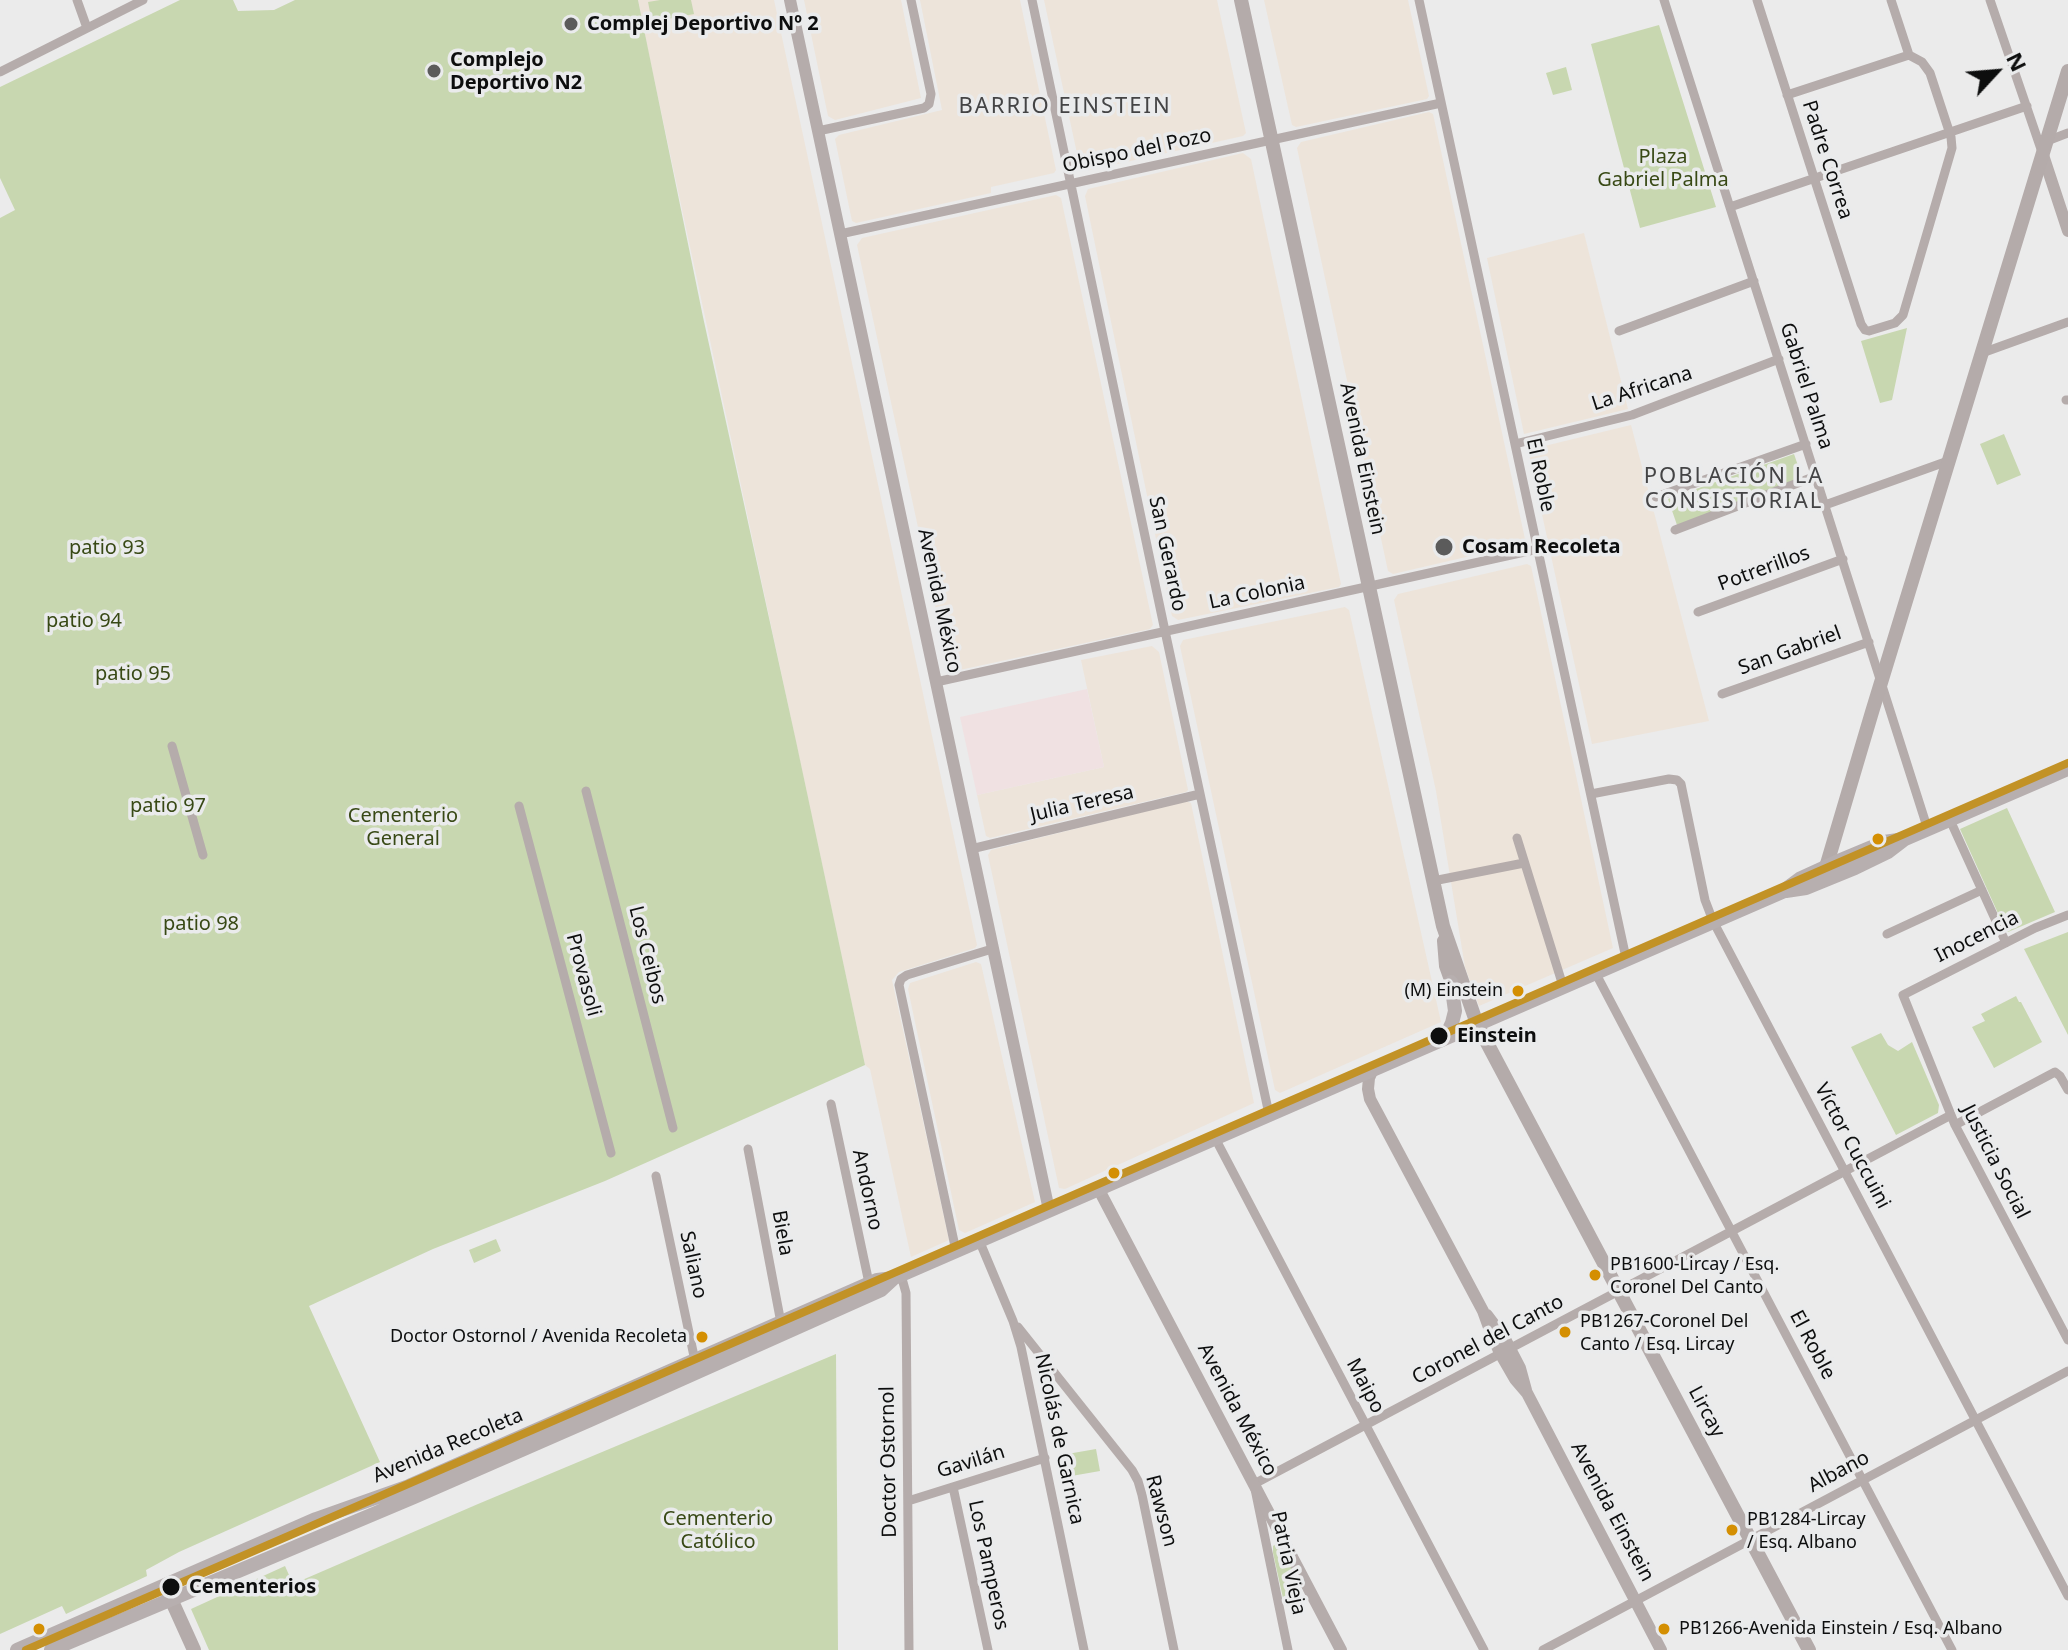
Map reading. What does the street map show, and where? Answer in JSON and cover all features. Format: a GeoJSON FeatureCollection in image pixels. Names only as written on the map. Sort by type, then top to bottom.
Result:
{"type":"FeatureCollection","features":[{"type":"Feature","properties":{"kind":"main road","name":"Avenida Einstein"},"geometry":{"type":"LineString","coordinates":[[1241,0],[1443,926],[1477,1024]]}},
{"type":"Feature","properties":{"kind":"main road"},"geometry":{"type":"LineString","coordinates":[[1822,882],[2068,71]]}},
{"type":"Feature","properties":{"kind":"main road","name":"Avenida Recoleta"},"geometry":{"type":"LineString","coordinates":[[1782,892],[1827,865],[1884,842],[1905,839],[1928,830],[2068,769]]}},
{"type":"Feature","properties":{"kind":"main road","name":"Avenida Recoleta"},"geometry":{"type":"LineString","coordinates":[[17,1650],[324,1516],[409,1486],[869,1283],[897,1276],[956,1251],[1626,958],[1782,892],[1822,882],[1888,852],[1905,839]]}},
{"type":"Feature","properties":{"kind":"main road","name":"Avenida Einstein"},"geometry":{"type":"LineString","coordinates":[[1443,926],[1445,960],[1451,982],[1477,1024]]}},
{"type":"Feature","properties":{"kind":"main road"},"geometry":{"type":"LineString","coordinates":[[1445,1038],[1454,1015],[1451,982]]}},
{"type":"Feature","properties":{"kind":"main road","name":"Lircay"},"geometry":{"type":"LineString","coordinates":[[1477,1024],[1809,1650]]}},
{"type":"Feature","properties":{"kind":"main road","name":"Avenida Recoleta"},"geometry":{"type":"LineString","coordinates":[[51,1650],[414,1497],[673,1383],[881,1290],[897,1276]]}},
{"type":"Feature","properties":{"kind":"main road"},"geometry":{"type":"LineString","coordinates":[[165,1585],[194,1650]]}},
{"type":"Feature","properties":{"kind":"street"},"geometry":{"type":"LineString","coordinates":[[77,0],[87,28]]}},
{"type":"Feature","properties":{"kind":"street"},"geometry":{"type":"LineString","coordinates":[[0,72],[143,0]]}},
{"type":"Feature","properties":{"kind":"street","name":"Avenida México"},"geometry":{"type":"LineString","coordinates":[[790,0],[1049,1210]]}},
{"type":"Feature","properties":{"kind":"street"},"geometry":{"type":"LineString","coordinates":[[818,131],[924,108],[929,104],[931,94],[911,0]]}},
{"type":"Feature","properties":{"kind":"street","name":"San Gerardo"},"geometry":{"type":"LineString","coordinates":[[1032,0],[1269,1114]]}},
{"type":"Feature","properties":{"kind":"street","name":"El Roble"},"geometry":{"type":"LineString","coordinates":[[1419,0],[1626,958]]}},
{"type":"Feature","properties":{"kind":"street","name":"Gabriel Palma"},"geometry":{"type":"LineString","coordinates":[[1664,0],[1928,830]]}},
{"type":"Feature","properties":{"kind":"street","name":"Padre Correa"},"geometry":{"type":"LineString","coordinates":[[1757,0],[1865,330],[1895,323],[1903,315],[1951,154],[1949,132]]}},
{"type":"Feature","properties":{"kind":"street"},"geometry":{"type":"LineString","coordinates":[[1891,0],[1909,55]]}},
{"type":"Feature","properties":{"kind":"street"},"geometry":{"type":"LineString","coordinates":[[1990,0],[2045,148],[2068,229]]}},
{"type":"Feature","properties":{"kind":"street"},"geometry":{"type":"LineString","coordinates":[[1787,95],[1909,55],[1928,69],[1949,132]]}},
{"type":"Feature","properties":{"kind":"street","name":"Obispo del Pozo"},"geometry":{"type":"LineString","coordinates":[[840,234],[1441,103]]}},
{"type":"Feature","properties":{"kind":"street"},"geometry":{"type":"LineString","coordinates":[[1730,207],[2027,106]]}},
{"type":"Feature","properties":{"kind":"street"},"geometry":{"type":"LineString","coordinates":[[2045,148],[2068,133]]}},
{"type":"Feature","properties":{"kind":"street"},"geometry":{"type":"LineString","coordinates":[[1619,331],[1754,281]]}},
{"type":"Feature","properties":{"kind":"street"},"geometry":{"type":"LineString","coordinates":[[1982,353],[2068,322]]}},
{"type":"Feature","properties":{"kind":"street","name":"La Africana"},"geometry":{"type":"LineString","coordinates":[[1515,444],[1632,415],[1779,359]]}},
{"type":"Feature","properties":{"kind":"street"},"geometry":{"type":"LineString","coordinates":[[1656,497],[1806,444]]}},
{"type":"Feature","properties":{"kind":"street"},"geometry":{"type":"LineString","coordinates":[[1825,505],[1948,461]]}},
{"type":"Feature","properties":{"kind":"street"},"geometry":{"type":"LineString","coordinates":[[1675,530],[1816,476]]}},
{"type":"Feature","properties":{"kind":"street","name":"La Colonia"},"geometry":{"type":"LineString","coordinates":[[936,682],[1538,549]]}},
{"type":"Feature","properties":{"kind":"street","name":"Potrerillos"},"geometry":{"type":"LineString","coordinates":[[1698,612],[1843,559]]}},
{"type":"Feature","properties":{"kind":"street","name":"San Gabriel"},"geometry":{"type":"LineString","coordinates":[[1722,694],[1869,642]]}},
{"type":"Feature","properties":{"kind":"street"},"geometry":{"type":"LineString","coordinates":[[172,746],[203,855]]}},
{"type":"Feature","properties":{"kind":"street","name":"Víctor Cuccuini"},"geometry":{"type":"LineString","coordinates":[[1591,794],[1673,778],[1679,781],[1705,900],[1713,921],[2068,1596]]}},
{"type":"Feature","properties":{"kind":"street","name":"Los Ceibos"},"geometry":{"type":"LineString","coordinates":[[586,791],[673,1128]]}},
{"type":"Feature","properties":{"kind":"street","name":"Julia Teresa"},"geometry":{"type":"LineString","coordinates":[[971,849],[1200,794]]}},
{"type":"Feature","properties":{"kind":"street","name":"Provasoli"},"geometry":{"type":"LineString","coordinates":[[519,806],[611,1153]]}},
{"type":"Feature","properties":{"kind":"street"},"geometry":{"type":"LineString","coordinates":[[1950,820],[2006,943]]}},
{"type":"Feature","properties":{"kind":"street"},"geometry":{"type":"LineString","coordinates":[[1517,838],[1563,986]]}},
{"type":"Feature","properties":{"kind":"street"},"geometry":{"type":"LineString","coordinates":[[1433,881],[1524,863]]}},
{"type":"Feature","properties":{"kind":"street"},"geometry":{"type":"LineString","coordinates":[[1887,934],[1982,890]]}},
{"type":"Feature","properties":{"kind":"street","name":"Inocencia"},"geometry":{"type":"LineString","coordinates":[[1903,995],[2035,928],[2068,915]]}},
{"type":"Feature","properties":{"kind":"street"},"geometry":{"type":"LineString","coordinates":[[956,1251],[899,985],[907,975],[992,949]]}},
{"type":"Feature","properties":{"kind":"street","name":"El Roble"},"geometry":{"type":"LineString","coordinates":[[1595,972],[1952,1650]]}},
{"type":"Feature","properties":{"kind":"street","name":"Justicia Social"},"geometry":{"type":"LineString","coordinates":[[1903,995],[1953,1120],[2068,1340]]}},
{"type":"Feature","properties":{"kind":"street"},"geometry":{"type":"LineString","coordinates":[[1370,1099],[1369,1078],[1373,1069]]}},
{"type":"Feature","properties":{"kind":"street","name":"Coronel del Canto"},"geometry":{"type":"LineString","coordinates":[[1254,1484],[1844,1171],[2055,1072],[2068,1090]]}},
{"type":"Feature","properties":{"kind":"street","name":"Avenida Einstein"},"geometry":{"type":"LineString","coordinates":[[1343,1082],[1354,1085],[1370,1099],[1505,1350],[1515,1379],[1527,1393],[1661,1650]]}},
{"type":"Feature","properties":{"kind":"street","name":"Andorno"},"geometry":{"type":"LineString","coordinates":[[831,1104],[869,1283]]}},
{"type":"Feature","properties":{"kind":"street","name":"Maipo"},"geometry":{"type":"LineString","coordinates":[[1215,1138],[1484,1650]]}},
{"type":"Feature","properties":{"kind":"street","name":"Biela"},"geometry":{"type":"LineString","coordinates":[[748,1149],[781,1323]]}},
{"type":"Feature","properties":{"kind":"street","name":"Saliano"},"geometry":{"type":"LineString","coordinates":[[656,1176],[695,1361]]}},
{"type":"Feature","properties":{"kind":"street","name":"Avenida México"},"geometry":{"type":"LineString","coordinates":[[1098,1188],[1341,1650]]}},
{"type":"Feature","properties":{"kind":"street","name":"Nicolás de Garnica"},"geometry":{"type":"LineString","coordinates":[[979,1240],[1013,1321],[1026,1370],[1084,1650]]}},
{"type":"Feature","properties":{"kind":"street","name":"Doctor Ostornol"},"geometry":{"type":"LineString","coordinates":[[897,1276],[906,1293],[909,1650]]}},
{"type":"Feature","properties":{"kind":"street","name":"Rawson"},"geometry":{"type":"LineString","coordinates":[[1013,1321],[1138,1481],[1174,1650]]}},
{"type":"Feature","properties":{"kind":"street"},"geometry":{"type":"LineString","coordinates":[[1026,1370],[1045,1361]]}},
{"type":"Feature","properties":{"kind":"street","name":"Albano"},"geometry":{"type":"LineString","coordinates":[[1543,1650],[2068,1371]]}},
{"type":"Feature","properties":{"kind":"street","name":"Gavilán"},"geometry":{"type":"LineString","coordinates":[[908,1501],[1045,1458]]}},
{"type":"Feature","properties":{"kind":"street","name":"Patria Vieja"},"geometry":{"type":"LineString","coordinates":[[1254,1484],[1288,1650]]}},
{"type":"Feature","properties":{"kind":"street","name":"Los Pamperos"},"geometry":{"type":"LineString","coordinates":[[953,1487],[988,1650]]}},
{"type":"Feature","properties":{"kind":"shaded area"},"geometry":{"type":"Polygon","coordinates":[[[638,0],[774,0],[977,945],[899,972],[892,980],[949,1240],[911,1257],[870,1069],[865,1065],[638,0]]]}},
{"type":"Feature","properties":{"kind":"shaded area"},"geometry":{"type":"Polygon","coordinates":[[[804,0],[901,0],[921,98],[835,120],[828,116],[804,0]]]}},
{"type":"Feature","properties":{"kind":"shaded area"},"geometry":{"type":"Polygon","coordinates":[[[920,0],[1020,0],[1056,170],[991,187],[991,193],[856,223],[852,221],[835,139],[839,135],[942,110],[920,0]]]}},
{"type":"Feature","properties":{"kind":"shaded area"},"geometry":{"type":"Polygon","coordinates":[[[1044,0],[1217,0],[1246,133],[1081,172],[1044,0]]]}},
{"type":"Feature","properties":{"kind":"shaded area"},"geometry":{"type":"Polygon","coordinates":[[[1264,0],[1408,0],[1429,96],[1427,99],[1296,127],[1292,125],[1264,0]]]}},
{"type":"Feature","properties":{"kind":"shaded area"},"geometry":{"type":"Polygon","coordinates":[[[1429,112],[1433,114],[1525,539],[1522,544],[1393,574],[1388,571],[1297,148],[1301,142],[1429,112]]]}},
{"type":"Feature","properties":{"kind":"shaded area"},"geometry":{"type":"Polygon","coordinates":[[[1243,153],[1251,159],[1341,584],[1339,587],[1178,620],[1172,616],[1085,196],[1088,189],[1243,153]]]}},
{"type":"Feature","properties":{"kind":"shaded area"},"geometry":{"type":"Polygon","coordinates":[[[1056,195],[1061,198],[1153,625],[1150,629],[955,671],[948,666],[857,245],[862,238],[1056,195]]]}},
{"type":"Feature","properties":{"kind":"shaded area"},"geometry":{"type":"Polygon","coordinates":[[[1584,233],[1628,409],[1524,434],[1487,258],[1584,233]]]}},
{"type":"Feature","properties":{"kind":"shaded area"},"geometry":{"type":"Polygon","coordinates":[[[1631,425],[1709,721],[1592,744],[1528,450],[1631,425]]]}},
{"type":"Feature","properties":{"kind":"shaded area"},"geometry":{"type":"Polygon","coordinates":[[[1527,564],[1531,566],[1613,948],[1479,1006],[1465,967],[1436,791],[1394,600],[1398,594],[1527,564]]]}},
{"type":"Feature","properties":{"kind":"shaded area"},"geometry":{"type":"Polygon","coordinates":[[[1345,607],[1349,610],[1441,1022],[1280,1093],[1275,1090],[1180,646],[1183,640],[1345,607]]]}},
{"type":"Feature","properties":{"kind":"shaded area"},"geometry":{"type":"Polygon","coordinates":[[[1152,646],[1159,652],[1188,790],[990,838],[986,836],[977,795],[1104,767],[1081,660],[1152,646]]]}},
{"type":"Feature","properties":{"kind":"shaded area"},"geometry":{"type":"Polygon","coordinates":[[[1087,689],[1104,767],[977,795],[960,717],[1087,689]]]}},
{"type":"Feature","properties":{"kind":"shaded area"},"geometry":{"type":"Polygon","coordinates":[[[1186,801],[1191,803],[1254,1103],[1065,1189],[1059,1188],[988,855],[991,850],[1186,801]]]}},
{"type":"Feature","properties":{"kind":"shaded area"},"geometry":{"type":"Polygon","coordinates":[[[976,962],[981,964],[1035,1202],[965,1233],[959,1230],[908,989],[910,983],[976,962]]]}},
{"type":"Feature","properties":{"kind":"green space","name":"Cementerio General"},"geometry":{"type":"Polygon","coordinates":[[[180,0],[233,0],[238,11],[274,10],[295,0],[638,0],[703,317],[865,1065],[605,1181],[433,1249],[309,1306],[380,1462],[179,1552],[146,1570],[147,1576],[66,1614],[62,1606],[0,1634],[0,218],[15,210],[0,178],[0,87],[180,0]]]}},
{"type":"Feature","properties":{"kind":"green space"},"geometry":{"type":"Polygon","coordinates":[[[691,0],[694,14],[652,22],[648,2],[691,0]]]}},
{"type":"Feature","properties":{"kind":"green space","name":"Plaza Gabriel Palma"},"geometry":{"type":"Polygon","coordinates":[[[1659,25],[1716,207],[1640,228],[1591,44],[1659,25]]]}},
{"type":"Feature","properties":{"kind":"green space"},"geometry":{"type":"Polygon","coordinates":[[[1566,67],[1572,90],[1553,95],[1546,73],[1566,67]]]}},
{"type":"Feature","properties":{"kind":"green space"},"geometry":{"type":"Polygon","coordinates":[[[1907,328],[1892,400],[1880,403],[1861,341],[1907,328]]]}},
{"type":"Feature","properties":{"kind":"green space"},"geometry":{"type":"Polygon","coordinates":[[[2004,434],[2021,475],[1997,485],[1980,444],[2004,434]]]}},
{"type":"Feature","properties":{"kind":"green space"},"geometry":{"type":"Polygon","coordinates":[[[1794,454],[1803,480],[1677,525],[1668,499],[1794,454]]]}},
{"type":"Feature","properties":{"kind":"green space"},"geometry":{"type":"Polygon","coordinates":[[[2007,808],[2055,912],[2008,932],[1960,829],[2007,808]]]}},
{"type":"Feature","properties":{"kind":"green space"},"geometry":{"type":"Polygon","coordinates":[[[2068,932],[2068,1035],[2024,949],[2068,932]]]}},
{"type":"Feature","properties":{"kind":"green space"},"geometry":{"type":"Polygon","coordinates":[[[2016,996],[2042,1042],[1994,1068],[1972,1027],[1985,1021],[1981,1014],[2016,996]]]}},
{"type":"Feature","properties":{"kind":"green space"},"geometry":{"type":"Polygon","coordinates":[[[1881,1033],[1888,1045],[1898,1051],[1912,1042],[1939,1105],[1938,1113],[1896,1135],[1851,1047],[1881,1033]]]}},
{"type":"Feature","properties":{"kind":"green space"},"geometry":{"type":"Polygon","coordinates":[[[496,1239],[501,1251],[474,1263],[469,1250],[496,1239]]]}},
{"type":"Feature","properties":{"kind":"green space","name":"Cementerio Católico"},"geometry":{"type":"Polygon","coordinates":[[[836,1354],[838,1650],[209,1650],[191,1609],[285,1566],[293,1584],[836,1354]]]}},
{"type":"Feature","properties":{"kind":"green space"},"geometry":{"type":"Polygon","coordinates":[[[1096,1449],[1100,1471],[1060,1478],[1056,1456],[1096,1449]]]}},
{"type":"Feature","properties":{"kind":"green space"},"geometry":{"type":"Polygon","coordinates":[[[1276,1544],[1303,1587],[1283,1598],[1273,1553],[1276,1544]]]}},
{"type":"Feature","properties":{"kind":"transit line"},"geometry":{"type":"LineString","coordinates":[[26,1650],[2068,763]]}},
{"type":"Feature","properties":{"kind":"place","name":"Complej Deportivo Nº 2"},"geometry":{"type":"Point","coordinates":[571,24]}},
{"type":"Feature","properties":{"kind":"place","name":"Complejo Deportivo N2"},"geometry":{"type":"Point","coordinates":[434,71]}},
{"type":"Feature","properties":{"kind":"place","name":"Cosam Recoleta"},"geometry":{"type":"Point","coordinates":[1444,547]}},
{"type":"Feature","properties":{"kind":"place","name":"(M) Einstein"},"geometry":{"type":"Point","coordinates":[1518,991]}},
{"type":"Feature","properties":{"kind":"place","name":"Einstein"},"geometry":{"type":"Point","coordinates":[1439,1036]}},
{"type":"Feature","properties":{"kind":"place","name":"PB1600-Lircay / Esq. Coronel Del Canto"},"geometry":{"type":"Point","coordinates":[1595,1275]}},
{"type":"Feature","properties":{"kind":"place","name":"PB1267-Coronel Del Canto / Esq. Lircay"},"geometry":{"type":"Point","coordinates":[1565,1332]}},
{"type":"Feature","properties":{"kind":"place","name":"Doctor Ostornol / Avenida Recoleta"},"geometry":{"type":"Point","coordinates":[702,1337]}},
{"type":"Feature","properties":{"kind":"place","name":"PB1284-Lircay / Esq. Albano"},"geometry":{"type":"Point","coordinates":[1732,1530]}},
{"type":"Feature","properties":{"kind":"place","name":"Cementerios"},"geometry":{"type":"Point","coordinates":[171,1587]}},
{"type":"Feature","properties":{"kind":"place","name":"PB1266-Avenida Einstein / Esq. Albano"},"geometry":{"type":"Point","coordinates":[1664,1629]}},
{"type":"Feature","properties":{"kind":"district","name":"BARRIO EINSTEIN"},"geometry":{"type":"Point","coordinates":[1065,107]}},
{"type":"Feature","properties":{"kind":"district","name":"POBLACIÓN LA CONSISTORIAL"},"geometry":{"type":"Point","coordinates":[1734,490]}},
{"type":"Feature","properties":{"kind":"park label","name":"patio 93"},"geometry":{"type":"Point","coordinates":[107,548]}},
{"type":"Feature","properties":{"kind":"park label","name":"patio 94"},"geometry":{"type":"Point","coordinates":[84,621]}},
{"type":"Feature","properties":{"kind":"park label","name":"patio 95"},"geometry":{"type":"Point","coordinates":[133,674]}},
{"type":"Feature","properties":{"kind":"park label","name":"patio 97"},"geometry":{"type":"Point","coordinates":[168,806]}},
{"type":"Feature","properties":{"kind":"park label","name":"patio 98"},"geometry":{"type":"Point","coordinates":[201,924]}}]}
